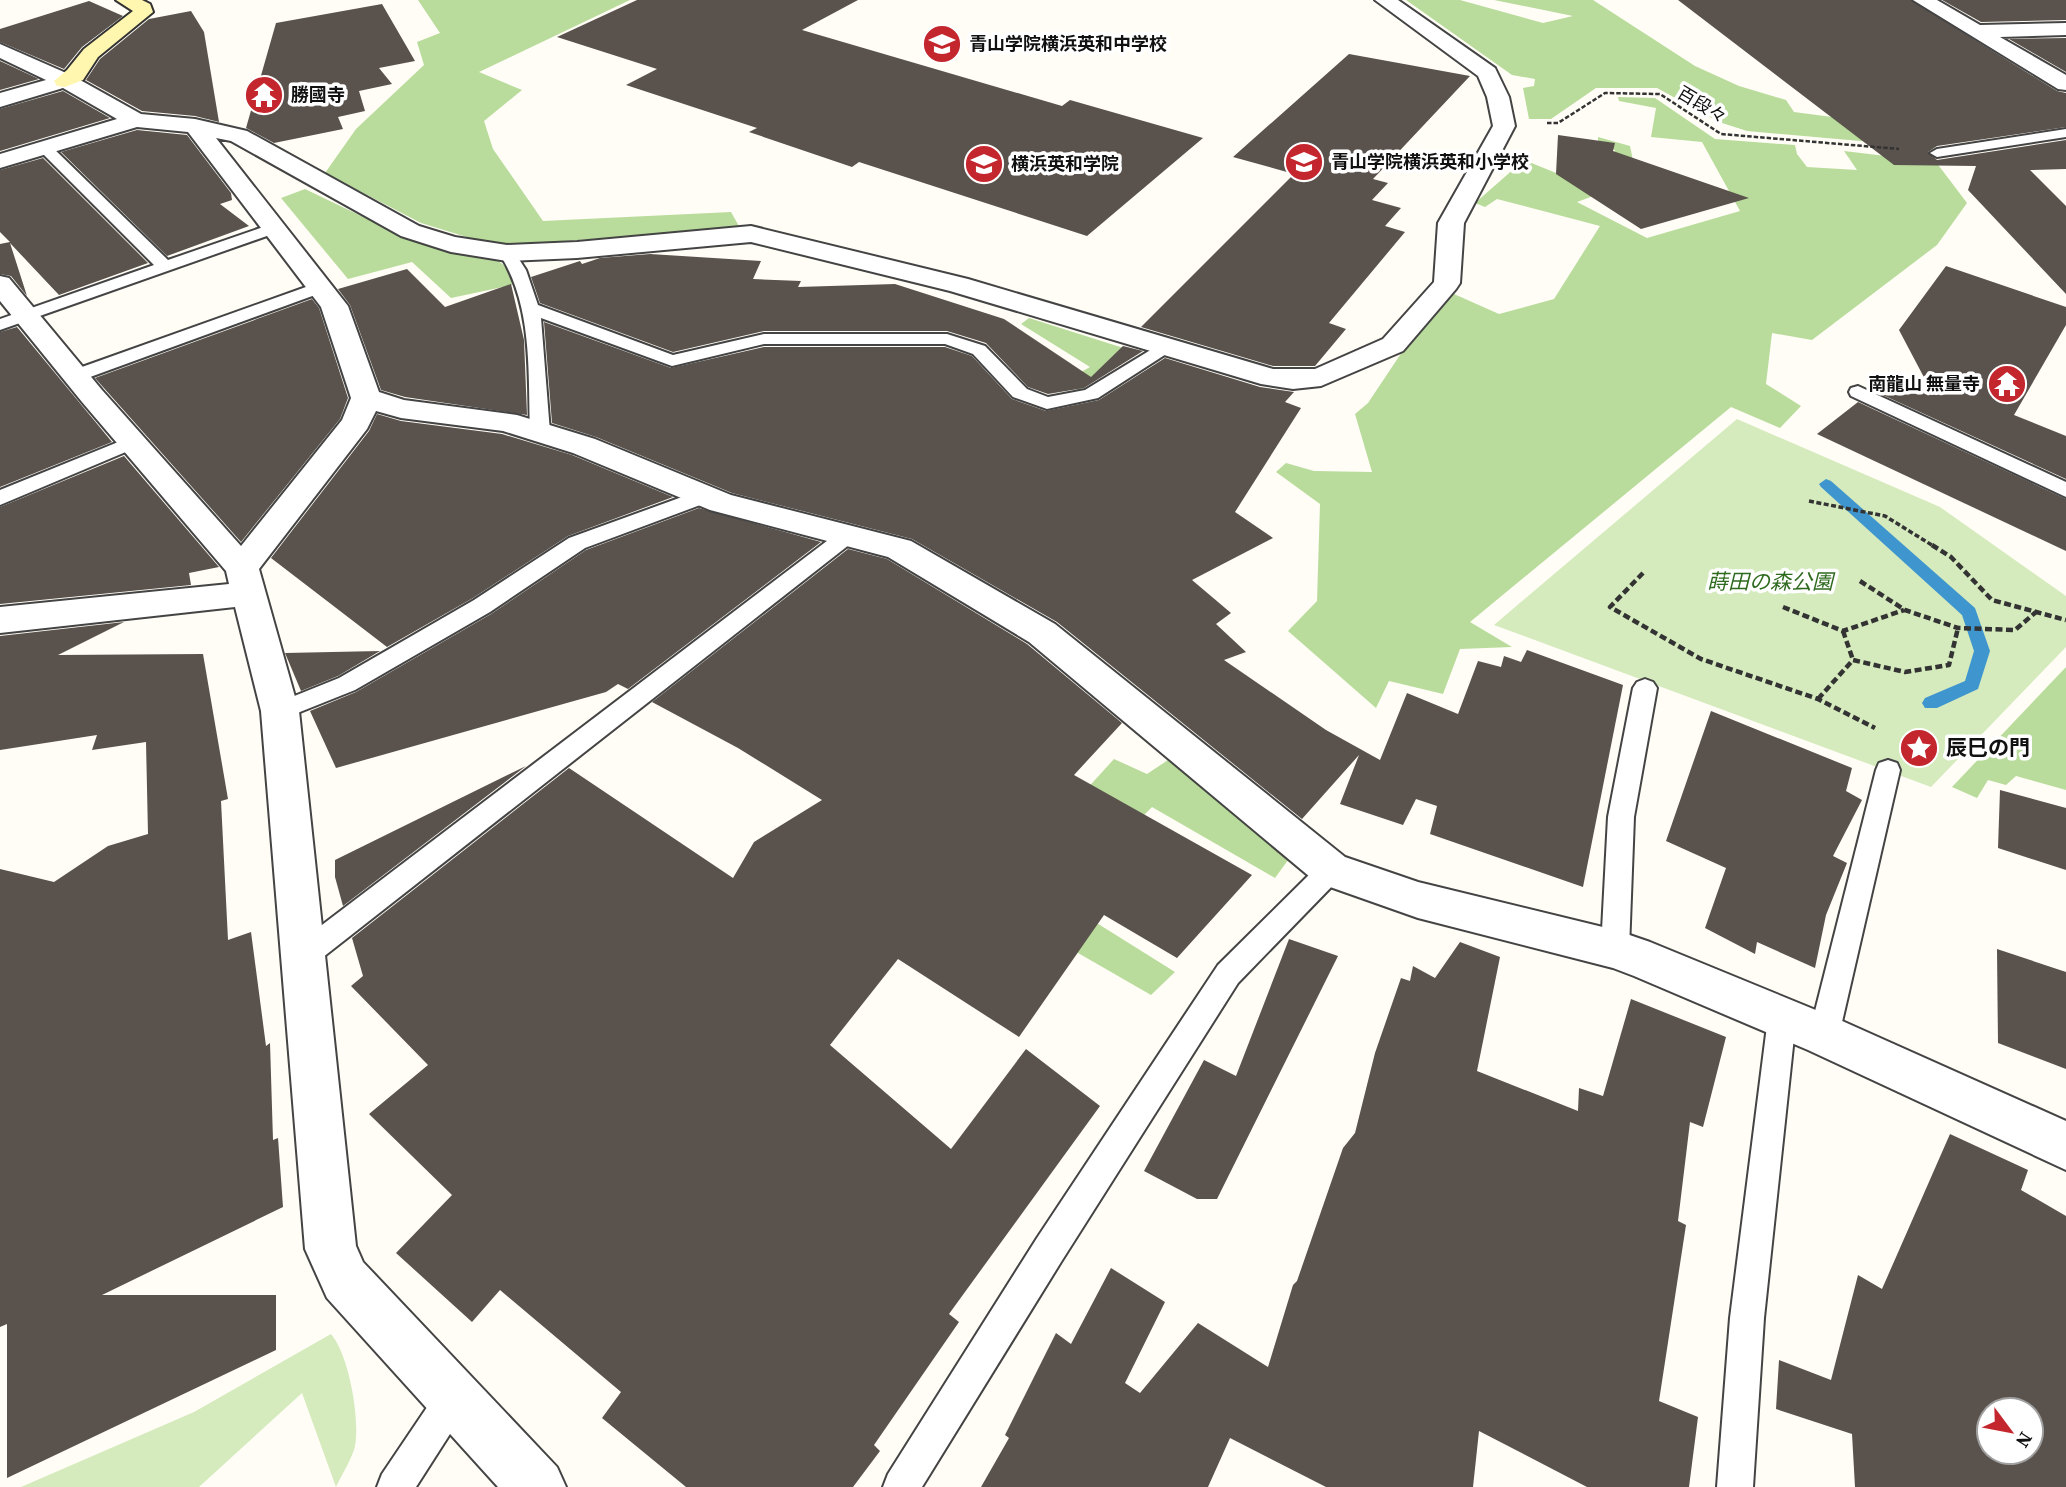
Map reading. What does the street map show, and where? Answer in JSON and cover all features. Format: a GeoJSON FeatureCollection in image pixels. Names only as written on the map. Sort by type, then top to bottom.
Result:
{"type":"FeatureCollection","features":[{"type":"Feature","properties":{"kind":"street"},"geometry":{"type":"LineString","coordinates":[[0,100],[65,81],[75,75],[91,53],[143,12],[143,8],[126,0]]}},
{"type":"Feature","properties":{"kind":"street"},"geometry":{"type":"LineString","coordinates":[[0,161],[136,120],[195,126],[239,136],[410,231],[452,244],[507,253],[578,250],[751,234],[958,285],[1271,378],[1293,380],[1321,377],[1393,345],[1447,283],[1451,223],[1504,126],[1498,97],[1487,73],[1385,0]]}},
{"type":"Feature","properties":{"kind":"street"},"geometry":{"type":"LineString","coordinates":[[1923,0],[2066,84]]}},
{"type":"Feature","properties":{"kind":"street"},"geometry":{"type":"LineString","coordinates":[[1978,32],[2066,29]]}},
{"type":"Feature","properties":{"kind":"street"},"geometry":{"type":"LineString","coordinates":[[0,50],[65,81],[136,120]]}},
{"type":"Feature","properties":{"kind":"street"},"geometry":{"type":"LineString","coordinates":[[0,620],[245,581],[356,422],[366,398],[334,306],[195,126]]}},
{"type":"Feature","properties":{"kind":"street"},"geometry":{"type":"LineString","coordinates":[[0,284],[13,320],[75,376],[133,442],[245,581],[280,711],[331,1249],[345,1280],[537,1487]]}},
{"type":"Feature","properties":{"kind":"street"},"geometry":{"type":"LineString","coordinates":[[366,398],[401,410],[506,422],[584,446],[721,503],[898,549],[1042,633],[1331,870],[1418,900],[1615,949],[1824,1035],[2066,1146]]}},
{"type":"Feature","properties":{"kind":"lane"},"geometry":{"type":"LineString","coordinates":[[1937,153],[2066,133]]}},
{"type":"Feature","properties":{"kind":"lane"},"geometry":{"type":"LineString","coordinates":[[44,148],[165,267]]}},
{"type":"Feature","properties":{"kind":"lane"},"geometry":{"type":"LineString","coordinates":[[13,320],[275,228]]}},
{"type":"Feature","properties":{"kind":"lane"},"geometry":{"type":"LineString","coordinates":[[507,253],[519,267],[531,308],[540,432]]}},
{"type":"Feature","properties":{"kind":"lane"},"geometry":{"type":"LineString","coordinates":[[75,376],[320,287]]}},
{"type":"Feature","properties":{"kind":"lane"},"geometry":{"type":"LineString","coordinates":[[531,308],[672,360],[765,339],[947,339],[979,350],[1020,393],[1047,403],[1090,394],[1168,347]]}},
{"type":"Feature","properties":{"kind":"lane"},"geometry":{"type":"LineString","coordinates":[[1858,392],[2066,490]]}},
{"type":"Feature","properties":{"kind":"lane"},"geometry":{"type":"LineString","coordinates":[[0,498],[133,442]]}},
{"type":"Feature","properties":{"kind":"lane"},"geometry":{"type":"LineString","coordinates":[[280,711],[346,684],[482,606],[577,543],[704,496]]}},
{"type":"Feature","properties":{"kind":"lane"},"geometry":{"type":"LineString","coordinates":[[303,956],[847,536]]}},
{"type":"Feature","properties":{"kind":"lane"},"geometry":{"type":"LineString","coordinates":[[1615,949],[1621,817],[1645,688]]}},
{"type":"Feature","properties":{"kind":"lane"},"geometry":{"type":"LineString","coordinates":[[1824,1035],[1888,771]]}},
{"type":"Feature","properties":{"kind":"lane"},"geometry":{"type":"LineString","coordinates":[[901,1487],[1049,1250],[1228,974],[1331,870]]}},
{"type":"Feature","properties":{"kind":"lane"},"geometry":{"type":"LineString","coordinates":[[1735,1487],[1747,1318],[1782,1018]]}},
{"type":"Feature","properties":{"kind":"lane"},"geometry":{"type":"LineString","coordinates":[[395,1487],[454,1397]]}},
{"type":"Feature","properties":{"kind":"path","name":"百段々"},"geometry":{"type":"LineString","coordinates":[[1504,126],[1558,123],[1605,93],[1660,94],[1721,134],[1937,153]]}},
{"type":"Feature","properties":{"kind":"path"},"geometry":{"type":"LineString","coordinates":[[1809,501],[1885,516],[1951,557],[1992,600],[2066,620]]}},
{"type":"Feature","properties":{"kind":"path"},"geometry":{"type":"LineString","coordinates":[[1643,573],[1610,607],[1701,659],[1818,699],[1900,741],[1888,771]]}},
{"type":"Feature","properties":{"kind":"path"},"geometry":{"type":"LineString","coordinates":[[1860,580],[1905,610],[1958,628],[2015,630],[2036,612]]}},
{"type":"Feature","properties":{"kind":"path"},"geometry":{"type":"LineString","coordinates":[[1783,607],[1843,631],[1905,610]]}},
{"type":"Feature","properties":{"kind":"path"},"geometry":{"type":"LineString","coordinates":[[1853,660],[1905,672],[1949,665],[1958,628]]}},
{"type":"Feature","properties":{"kind":"path"},"geometry":{"type":"LineString","coordinates":[[1843,631],[1853,660]]}},
{"type":"Feature","properties":{"kind":"path"},"geometry":{"type":"LineString","coordinates":[[1818,699],[1853,660]]}},
{"type":"Feature","properties":{"kind":"green space"},"geometry":{"type":"Polygon","coordinates":[[[418,0],[630,0],[479,72],[522,90],[484,121],[493,149],[543,221],[731,212],[740,228],[511,245],[470,238],[421,223],[325,173],[356,129],[424,65],[417,42],[440,33],[418,0]]]}},
{"type":"Feature","properties":{"kind":"green space"},"geometry":{"type":"Polygon","coordinates":[[[1406,0],[1460,0],[1543,23],[1573,16],[1494,0],[1593,0],[1695,66],[1739,86],[1786,100],[1794,112],[1870,122],[1928,147],[1747,131],[1719,122],[1657,88],[1596,88],[1551,119],[1529,119],[1523,88],[1534,86],[1535,79],[1512,75],[1406,0]]]}},
{"type":"Feature","properties":{"kind":"green space"},"geometry":{"type":"Polygon","coordinates":[[[1618,97],[1655,98],[1715,139],[1795,145],[1797,154],[1807,167],[1857,170],[1844,151],[1936,162],[1967,203],[1937,245],[1812,340],[1772,333],[1766,384],[1801,406],[1780,428],[1731,407],[1470,622],[1512,647],[1460,649],[1443,694],[1389,681],[1376,708],[1288,631],[1317,601],[1320,504],[1276,472],[1286,463],[1314,471],[1372,472],[1355,414],[1368,403],[1404,349],[1454,294],[1499,314],[1554,299],[1600,226],[1497,199],[1485,207],[1475,203],[1524,160],[1576,181],[1611,172],[1615,150],[1598,146],[1598,137],[1630,146],[1637,180],[1577,202],[1647,238],[1740,211],[1702,142],[1651,137],[1656,108],[1619,101],[1618,97]]]}},
{"type":"Feature","properties":{"kind":"green space"},"geometry":{"type":"Polygon","coordinates":[[[305,189],[409,239],[497,260],[510,270],[512,285],[451,298],[412,262],[348,279],[281,198],[305,189]]]}},
{"type":"Feature","properties":{"kind":"green space"},"geometry":{"type":"Polygon","coordinates":[[[1029,318],[1136,352],[1079,391],[1063,382],[1090,367],[1021,324],[1029,318]]]}},
{"type":"Feature","properties":{"kind":"green space","name":"蒔田の森公園"},"geometry":{"type":"Polygon","coordinates":[[[1737,419],[1940,507],[2066,596],[2066,647],[1931,787],[1494,625],[1737,419]]]}},
{"type":"Feature","properties":{"kind":"green space"},"geometry":{"type":"Polygon","coordinates":[[[2066,667],[2066,790],[2016,776],[2006,785],[1988,780],[1977,798],[1952,787],[2066,667]]]}},
{"type":"Feature","properties":{"kind":"green space"},"geometry":{"type":"Polygon","coordinates":[[[1171,758],[1291,856],[1275,878],[1152,807],[1060,900],[1175,972],[1151,995],[960,885],[1014,869],[1114,759],[1147,774],[1171,758]]]}},
{"type":"Feature","properties":{"kind":"green space"},"geometry":{"type":"Polygon","coordinates":[[[331,1334],[348,1371],[356,1420],[354,1451],[336,1487],[302,1393],[199,1487],[21,1487],[194,1412],[331,1334]]]}},
{"type":"Feature","properties":{"kind":"building"},"geometry":{"type":"Polygon","coordinates":[[[637,0],[858,0],[802,30],[1062,106],[1070,100],[1203,138],[1087,236],[859,162],[852,167],[749,132],[757,128],[626,85],[657,69],[557,37],[637,0]]]}},
{"type":"Feature","properties":{"kind":"building"},"geometry":{"type":"Polygon","coordinates":[[[1678,0],[1911,0],[2057,91],[2066,93],[2066,127],[1937,146],[1928,152],[1937,160],[2066,140],[2066,169],[2030,170],[2066,206],[2066,294],[1968,190],[1976,166],[1894,165],[1678,0]]]}},
{"type":"Feature","properties":{"kind":"building"},"geometry":{"type":"Polygon","coordinates":[[[1942,0],[2066,0],[2066,20],[1981,22],[1942,0]]]}},
{"type":"Feature","properties":{"kind":"building"},"geometry":{"type":"Polygon","coordinates":[[[89,1],[123,16],[82,47],[64,69],[0,42],[0,29],[89,1]]]}},
{"type":"Feature","properties":{"kind":"building"},"geometry":{"type":"Polygon","coordinates":[[[382,4],[415,61],[379,68],[392,84],[359,91],[365,111],[338,117],[343,129],[274,143],[246,128],[276,23],[382,4]]]}},
{"type":"Feature","properties":{"kind":"building"},"geometry":{"type":"Polygon","coordinates":[[[191,11],[204,32],[219,122],[195,116],[142,111],[86,80],[100,59],[149,19],[191,11]]]}},
{"type":"Feature","properties":{"kind":"building"},"geometry":{"type":"Polygon","coordinates":[[[2066,38],[2066,72],[2009,39],[2066,38]]]}},
{"type":"Feature","properties":{"kind":"building"},"geometry":{"type":"Polygon","coordinates":[[[1349,54],[1470,76],[1373,179],[1388,183],[1372,200],[1401,208],[1385,226],[1405,232],[1329,323],[1346,329],[1315,366],[1273,366],[1141,327],[1294,174],[1233,157],[1349,54]]]}},
{"type":"Feature","properties":{"kind":"building"},"geometry":{"type":"Polygon","coordinates":[[[0,61],[39,79],[0,90],[0,61]]]}},
{"type":"Feature","properties":{"kind":"building"},"geometry":{"type":"Polygon","coordinates":[[[63,91],[110,118],[0,151],[0,109],[63,91]]]}},
{"type":"Feature","properties":{"kind":"building"},"geometry":{"type":"Polygon","coordinates":[[[137,130],[187,135],[231,193],[232,200],[220,204],[249,226],[167,256],[61,152],[137,130]]]}},
{"type":"Feature","properties":{"kind":"building"},"geometry":{"type":"Polygon","coordinates":[[[1558,135],[1615,143],[1613,151],[1749,198],[1641,229],[1556,174],[1558,135]]]}},
{"type":"Feature","properties":{"kind":"building"},"geometry":{"type":"Polygon","coordinates":[[[43,158],[148,263],[59,295],[10,243],[27,296],[11,276],[0,274],[0,244],[10,242],[0,232],[0,170],[43,158]]]}},
{"type":"Feature","properties":{"kind":"building"},"geometry":{"type":"Polygon","coordinates":[[[650,254],[761,261],[753,279],[801,281],[798,287],[895,284],[1004,319],[1091,377],[1123,346],[1143,351],[1084,388],[1048,394],[1028,387],[986,343],[947,331],[764,331],[673,352],[540,303],[531,277],[580,261],[582,264],[600,258],[650,254]]]}},
{"type":"Feature","properties":{"kind":"building","name":"南龍山 無量寺"},"geometry":{"type":"Polygon","coordinates":[[[1946,266],[2066,307],[2066,325],[2014,415],[2066,436],[2066,479],[1874,391],[1896,374],[1928,385],[1899,330],[1946,266]]]}},
{"type":"Feature","properties":{"kind":"building"},"geometry":{"type":"Polygon","coordinates":[[[407,269],[445,307],[511,284],[524,340],[527,415],[405,397],[381,390],[350,305],[338,289],[407,269]]]}},
{"type":"Feature","properties":{"kind":"building"},"geometry":{"type":"Polygon","coordinates":[[[312,299],[319,308],[348,398],[340,419],[241,542],[95,378],[312,299]]]}},
{"type":"Feature","properties":{"kind":"building"},"geometry":{"type":"Polygon","coordinates":[[[544,322],[671,368],[764,347],[945,347],[972,356],[1012,399],[1046,411],[1099,400],[1165,358],[1260,387],[1294,392],[1285,402],[1301,408],[1235,512],[1273,538],[1192,580],[1231,613],[1216,624],[1246,652],[1224,660],[1326,730],[1380,760],[1407,693],[1458,714],[1478,661],[1501,667],[1504,656],[1521,662],[1527,650],[1623,685],[1583,887],[1430,834],[1437,806],[1416,799],[1403,825],[1340,804],[1359,755],[1302,819],[1057,622],[912,539],[732,493],[596,437],[552,423],[544,322]]]}},
{"type":"Feature","properties":{"kind":"building"},"geometry":{"type":"Polygon","coordinates":[[[17,327],[112,442],[0,487],[0,332],[17,327]]]}},
{"type":"Feature","properties":{"kind":"building"},"geometry":{"type":"Polygon","coordinates":[[[1858,402],[2066,499],[2066,551],[1817,434],[1858,402]]]}},
{"type":"Feature","properties":{"kind":"building"},"geometry":{"type":"Polygon","coordinates":[[[377,414],[401,421],[502,434],[572,455],[673,497],[568,536],[473,598],[387,647],[271,558],[369,431],[377,414]]]}},
{"type":"Feature","properties":{"kind":"building"},"geometry":{"type":"Polygon","coordinates":[[[124,456],[219,567],[189,573],[191,585],[0,604],[0,507],[124,456]]]}},
{"type":"Feature","properties":{"kind":"building"},"geometry":{"type":"Polygon","coordinates":[[[699,508],[821,542],[628,689],[618,684],[606,692],[336,768],[310,711],[356,692],[491,614],[586,550],[699,508]]]}},
{"type":"Feature","properties":{"kind":"building"},"geometry":{"type":"Polygon","coordinates":[[[848,549],[887,559],[1027,644],[1122,723],[1074,775],[1252,875],[1177,958],[1104,915],[1019,1037],[898,959],[830,1045],[951,1149],[1026,1049],[1100,1106],[949,1314],[959,1322],[874,1445],[880,1451],[853,1487],[686,1487],[602,1418],[621,1392],[500,1290],[472,1322],[396,1253],[452,1195],[369,1114],[428,1065],[351,986],[363,976],[352,938],[569,768],[733,878],[754,842],[822,800],[738,748],[652,702],[848,549]]]}},
{"type":"Feature","properties":{"kind":"building"},"geometry":{"type":"Polygon","coordinates":[[[124,622],[58,655],[203,654],[228,799],[221,801],[228,940],[251,932],[266,1046],[270,1043],[273,1140],[278,1138],[283,1207],[102,1295],[276,1295],[276,1350],[7,1478],[7,1324],[0,1327],[0,869],[54,882],[108,846],[148,834],[146,742],[92,750],[97,735],[0,750],[0,636],[124,622]]]}},
{"type":"Feature","properties":{"kind":"building"},"geometry":{"type":"Polygon","coordinates":[[[380,651],[338,676],[301,691],[285,653],[380,651]]]}},
{"type":"Feature","properties":{"kind":"building"},"geometry":{"type":"Polygon","coordinates":[[[1711,711],[1852,768],[1846,791],[1862,800],[1833,856],[1847,863],[1826,915],[1815,968],[1757,942],[1755,954],[1705,928],[1726,868],[1666,841],[1711,711]]]}},
{"type":"Feature","properties":{"kind":"building"},"geometry":{"type":"Polygon","coordinates":[[[526,766],[343,906],[335,877],[335,860],[526,766]]]}},
{"type":"Feature","properties":{"kind":"building"},"geometry":{"type":"Polygon","coordinates":[[[2000,790],[2066,808],[2066,870],[1998,848],[2000,790]]]}},
{"type":"Feature","properties":{"kind":"building"},"geometry":{"type":"Polygon","coordinates":[[[1289,939],[1338,956],[1217,1199],[1197,1199],[1144,1171],[1204,1060],[1236,1076],[1289,939]]]}},
{"type":"Feature","properties":{"kind":"building"},"geometry":{"type":"Polygon","coordinates":[[[1460,942],[1500,957],[1477,1071],[1578,1111],[1579,1088],[1603,1096],[1631,999],[1726,1037],[1703,1127],[1690,1122],[1678,1221],[1686,1225],[1659,1401],[1698,1417],[1689,1487],[1587,1487],[1479,1431],[1473,1487],[1326,1487],[1230,1438],[1208,1487],[981,1487],[1009,1438],[1005,1435],[1056,1333],[1071,1344],[1111,1268],[1165,1302],[1125,1383],[1140,1393],[1198,1323],[1268,1367],[1293,1285],[1297,1281],[1343,1148],[1355,1133],[1375,1053],[1401,978],[1410,981],[1413,966],[1435,978],[1460,942]]]}},
{"type":"Feature","properties":{"kind":"building"},"geometry":{"type":"Polygon","coordinates":[[[1997,949],[2066,972],[2066,1069],[1998,1043],[1997,949]]]}},
{"type":"Feature","properties":{"kind":"building"},"geometry":{"type":"Polygon","coordinates":[[[1950,1134],[2028,1170],[2021,1190],[2066,1216],[2066,1487],[1855,1487],[1852,1434],[1776,1409],[1779,1360],[1831,1380],[1858,1275],[1882,1289],[1950,1134]]]}},
{"type":"Feature","properties":{"kind":"waterway"},"geometry":{"type":"LineString","coordinates":[[1826,484],[1969,612],[1982,651],[1972,685],[1931,703]]}},
{"type":"Feature","properties":{"kind":"place","name":"青山学院横浜英和中学校"},"geometry":{"type":"Point","coordinates":[942,44]}},
{"type":"Feature","properties":{"kind":"place","name":"勝國寺"},"geometry":{"type":"Point","coordinates":[264,95]}},
{"type":"Feature","properties":{"kind":"place","name":"青山学院横浜英和小学校"},"geometry":{"type":"Point","coordinates":[1304,162]}},
{"type":"Feature","properties":{"kind":"place","name":"横浜英和学院"},"geometry":{"type":"Point","coordinates":[984,164]}},
{"type":"Feature","properties":{"kind":"place","name":"南龍山 無量寺"},"geometry":{"type":"Point","coordinates":[2007,384]}},
{"type":"Feature","properties":{"kind":"place","name":"辰巳の門"},"geometry":{"type":"Point","coordinates":[1919,748]}}]}
